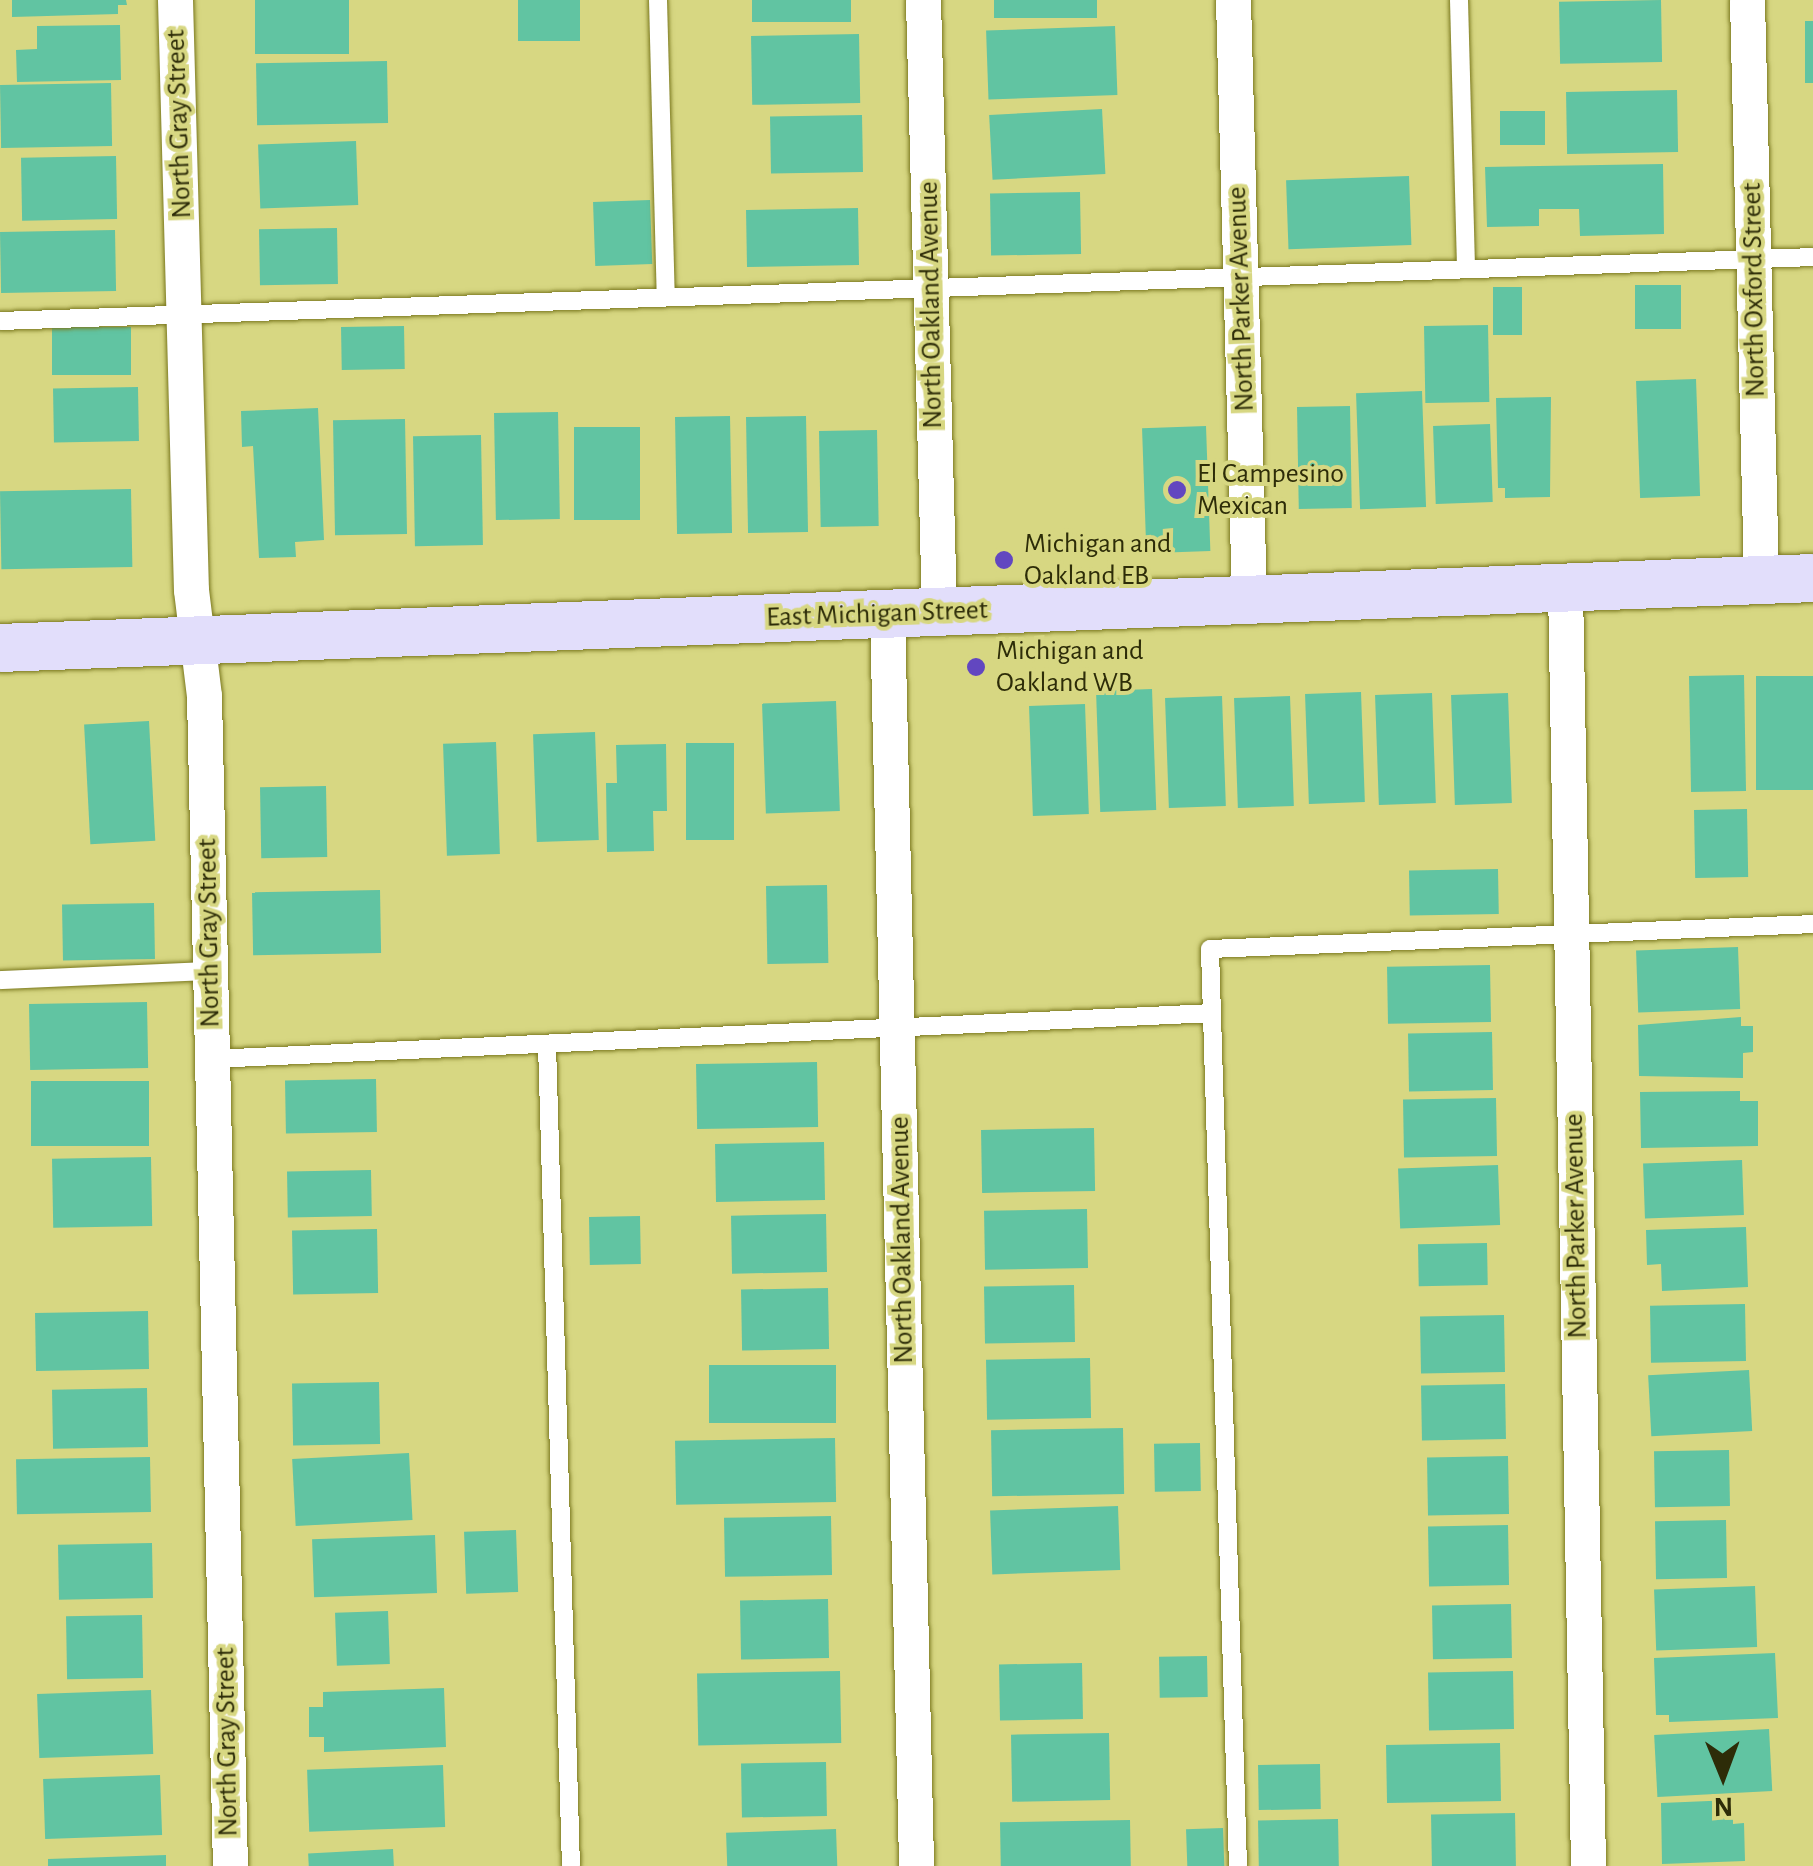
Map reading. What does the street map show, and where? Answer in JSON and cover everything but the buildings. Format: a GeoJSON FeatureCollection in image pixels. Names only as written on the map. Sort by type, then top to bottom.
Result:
{"type":"FeatureCollection","features":[{"type":"Feature","properties":{"kind":"main road","name":"East Michigan Street"},"geometry":{"type":"LineString","coordinates":[[0,648],[1813,578]]}},
{"type":"Feature","properties":{"kind":"street","name":"North Gray Street"},"geometry":{"type":"LineString","coordinates":[[175,0],[210,971],[230,1866]]}},
{"type":"Feature","properties":{"kind":"street","name":"North Oakland Avenue"},"geometry":{"type":"LineString","coordinates":[[922,0],[939,611]]}},
{"type":"Feature","properties":{"kind":"street","name":"North Parker Avenue"},"geometry":{"type":"LineString","coordinates":[[1232,0],[1249,599]]}},
{"type":"Feature","properties":{"kind":"street","name":"North Oxford Street"},"geometry":{"type":"LineString","coordinates":[[1747,0],[1761,579]]}},
{"type":"Feature","properties":{"kind":"street","name":"North Parker Avenue"},"geometry":{"type":"LineString","coordinates":[[1565,587],[1588,1866]]}},
{"type":"Feature","properties":{"kind":"street","name":"North Oakland Avenue"},"geometry":{"type":"LineString","coordinates":[[886,613],[916,1866]]}},
{"type":"Feature","properties":{"kind":"lane"},"geometry":{"type":"LineString","coordinates":[[658,0],[666,296]]}},
{"type":"Feature","properties":{"kind":"lane"},"geometry":{"type":"LineString","coordinates":[[1458,0],[1466,268]]}},
{"type":"Feature","properties":{"kind":"lane"},"geometry":{"type":"LineString","coordinates":[[0,320],[1813,257]]}},
{"type":"Feature","properties":{"kind":"lane"},"geometry":{"type":"LineString","coordinates":[[1238,1866],[1210,949],[1813,924]]}},
{"type":"Feature","properties":{"kind":"lane"},"geometry":{"type":"LineString","coordinates":[[0,980],[210,971]]}},
{"type":"Feature","properties":{"kind":"lane"},"geometry":{"type":"LineString","coordinates":[[212,1059],[1212,1013]]}},
{"type":"Feature","properties":{"kind":"lane"},"geometry":{"type":"LineString","coordinates":[[548,1044],[571,1866]]}},
{"type":"Feature","properties":{"kind":"place","name":"El Campesino Mexican"},"geometry":{"type":"Point","coordinates":[1177,490]}},
{"type":"Feature","properties":{"kind":"place","name":"Michigan and Oakland EB"},"geometry":{"type":"Point","coordinates":[1004,560]}},
{"type":"Feature","properties":{"kind":"place","name":"Michigan and Oakland WB"},"geometry":{"type":"Point","coordinates":[976,667]}}]}
